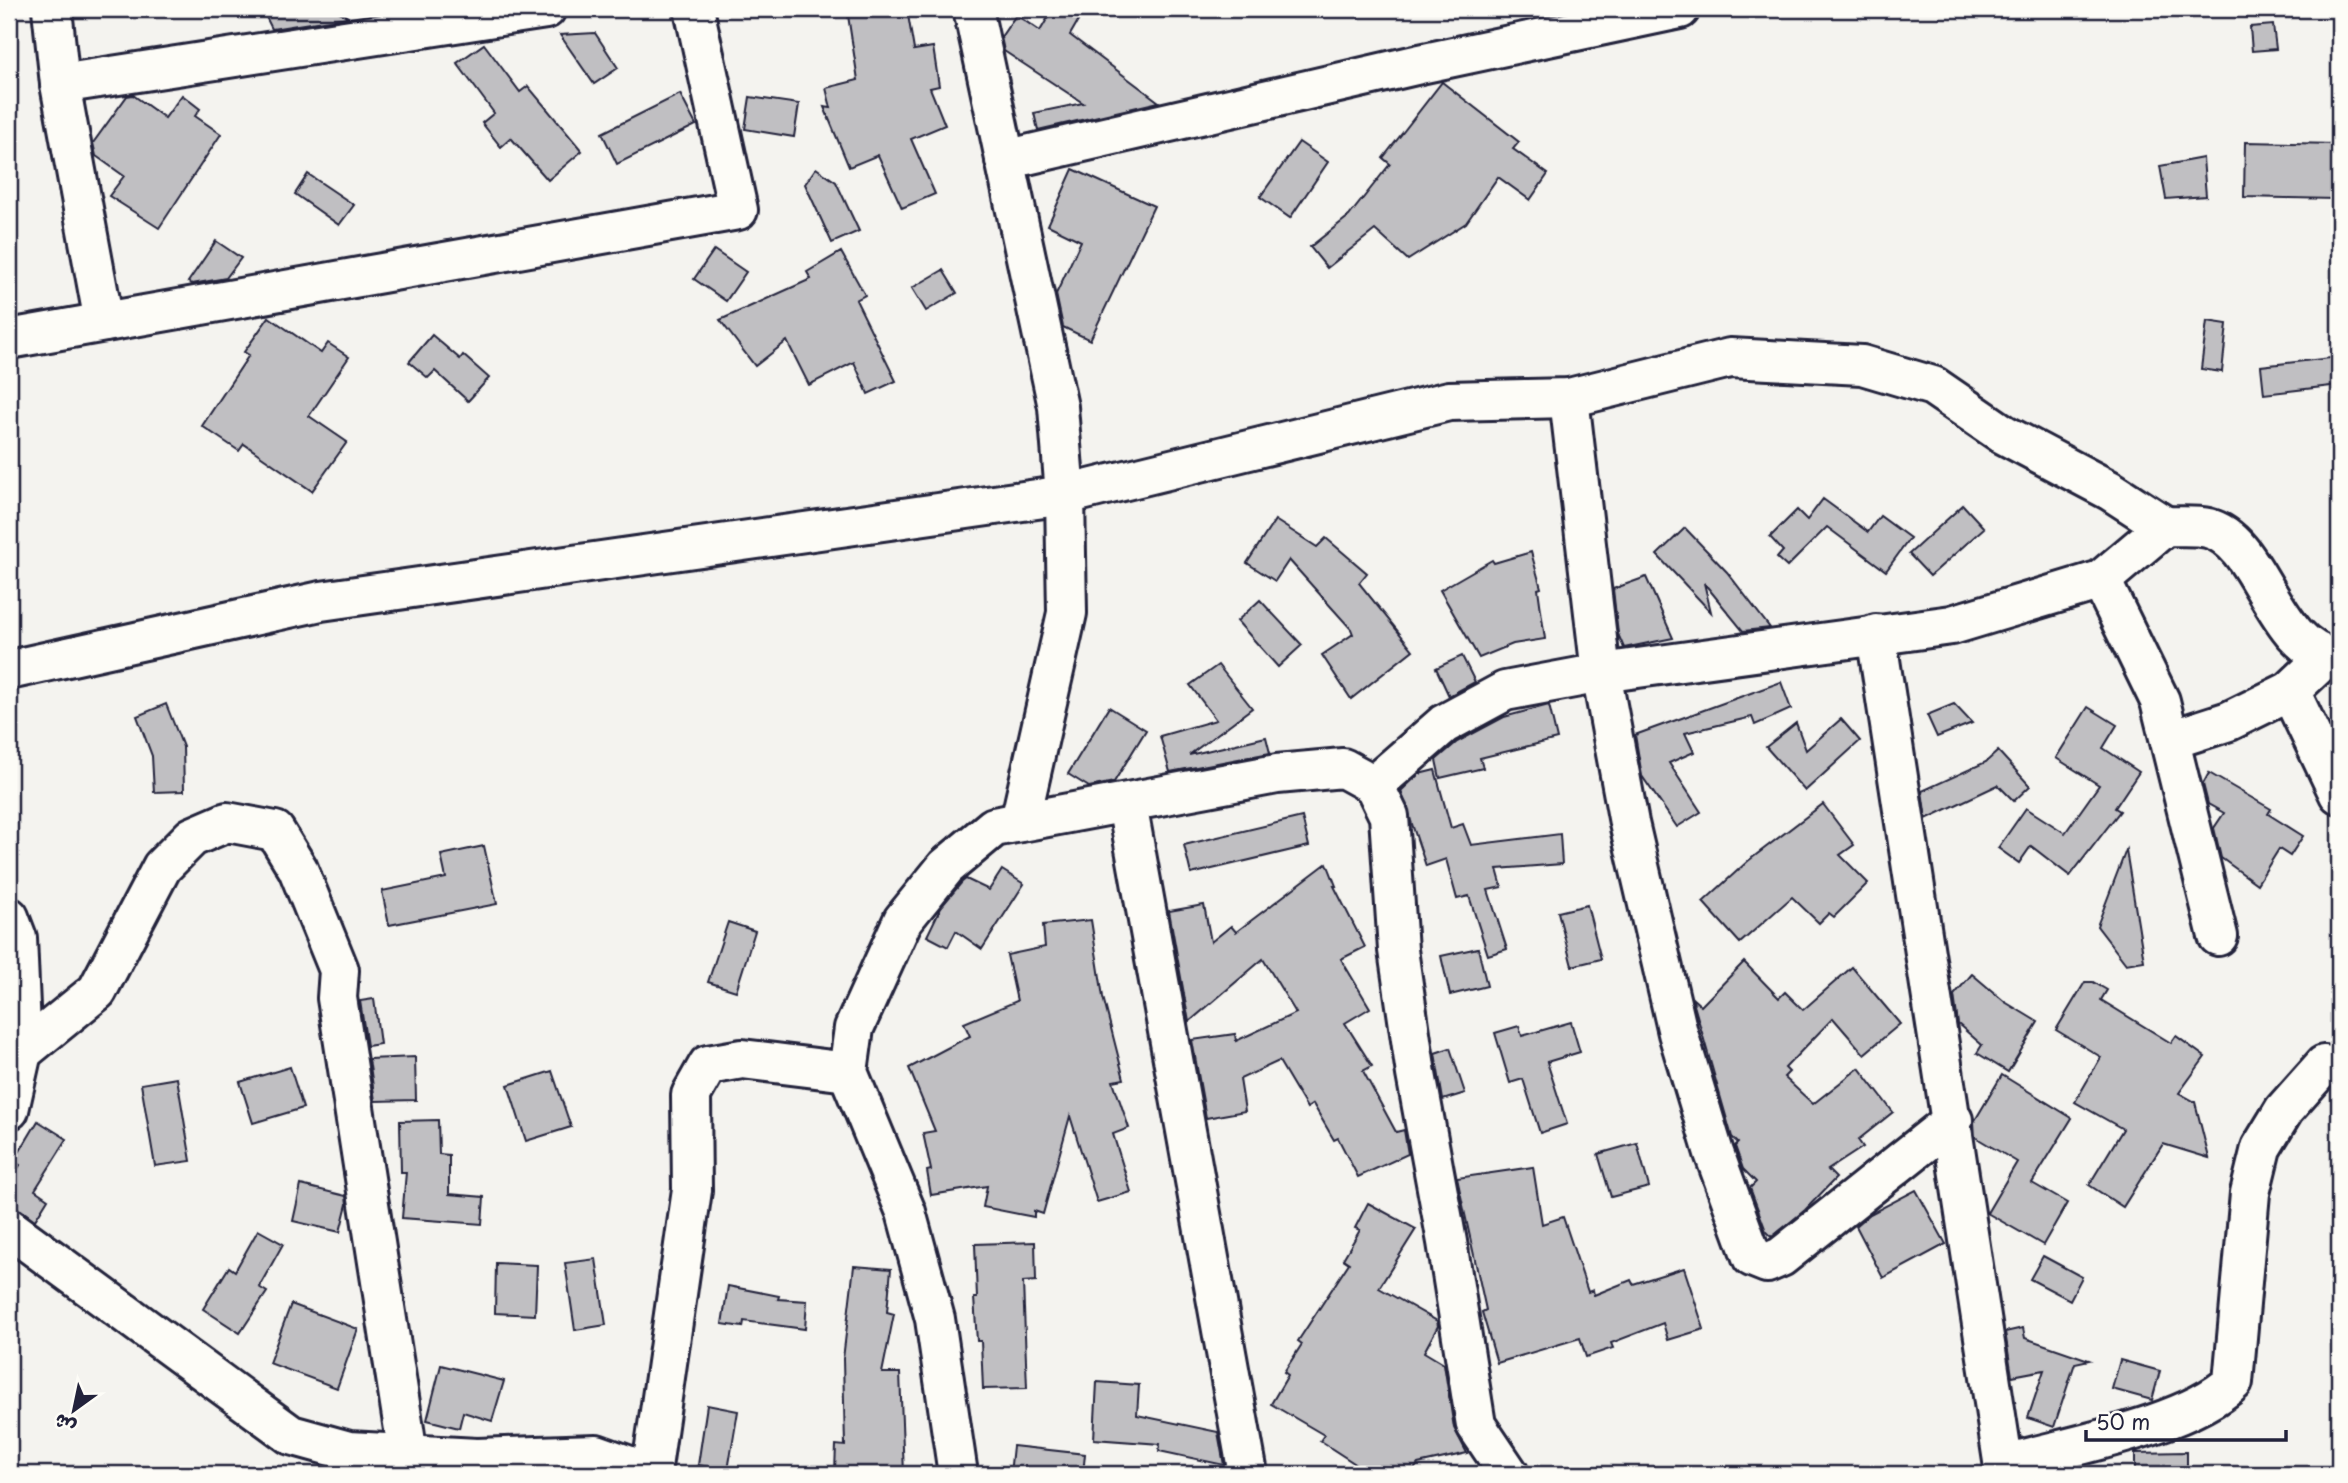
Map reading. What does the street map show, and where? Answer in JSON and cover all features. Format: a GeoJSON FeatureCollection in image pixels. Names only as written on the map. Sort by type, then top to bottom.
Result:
{"type":"FeatureCollection","features":[{"type":"Feature","properties":{"kind":"street"},"geometry":{"type":"LineString","coordinates":[[52,9],[60,84],[104,322]]}},
{"type":"Feature","properties":{"kind":"street"},"geometry":{"type":"LineString","coordinates":[[60,84],[546,9]]}},
{"type":"Feature","properties":{"kind":"street"},"geometry":{"type":"LineString","coordinates":[[9,339],[738,210],[694,9]]}},
{"type":"Feature","properties":{"kind":"street"},"geometry":{"type":"LineString","coordinates":[[972,9],[1058,407],[1065,495],[1067,613],[1020,822]]}},
{"type":"Feature","properties":{"kind":"street"},"geometry":{"type":"LineString","coordinates":[[1005,160],[1420,64],[1680,9]]}},
{"type":"Feature","properties":{"kind":"street"},"geometry":{"type":"LineString","coordinates":[[9,670],[321,601],[1065,495],[1449,401],[1569,398],[1730,358],[1862,365],[1933,386],[2003,434],[2112,491],[2165,526],[2210,528],[2237,547],[2295,636],[2332,658],[2290,691],[2229,722],[2170,740]]}},
{"type":"Feature","properties":{"kind":"street"},"geometry":{"type":"LineString","coordinates":[[1569,398],[1601,673],[1629,823],[1678,1033],[1714,1153],[1752,1257],[1767,1263],[1781,1257],[1953,1121]]}},
{"type":"Feature","properties":{"kind":"street"},"geometry":{"type":"LineString","coordinates":[[1374,785],[1444,724],[1505,691],[1601,673],[1952,625],[2101,580],[2165,526]]}},
{"type":"Feature","properties":{"kind":"street"},"geometry":{"type":"LineString","coordinates":[[2101,580],[2160,701],[2218,936]]}},
{"type":"Feature","properties":{"kind":"street"},"geometry":{"type":"LineString","coordinates":[[1876,635],[2005,1469],[2178,1416],[2215,1399],[2233,1382],[2250,1193],[2261,1148],[2284,1110],[2324,1065]]}},
{"type":"Feature","properties":{"kind":"street"},"geometry":{"type":"LineString","coordinates":[[2290,691],[2339,794]]}},
{"type":"Feature","properties":{"kind":"street"},"geometry":{"type":"LineString","coordinates":[[958,1474],[935,1319],[906,1212],[848,1072],[854,1028],[903,920],[946,867],[994,827],[1277,774],[1343,768],[1374,785],[1389,816],[1398,950],[1476,1425],[1509,1474]]}},
{"type":"Feature","properties":{"kind":"street"},"geometry":{"type":"LineString","coordinates":[[1127,804],[1248,1474]]}},
{"type":"Feature","properties":{"kind":"street"},"geometry":{"type":"LineString","coordinates":[[22,1052],[97,991],[162,867],[192,837],[227,822],[275,831],[298,869],[340,970],[337,998],[408,1455]]}},
{"type":"Feature","properties":{"kind":"street"},"geometry":{"type":"LineString","coordinates":[[9,917],[18,938],[22,1052],[9,1110]]}},
{"type":"Feature","properties":{"kind":"street"},"geometry":{"type":"LineString","coordinates":[[9,1228],[291,1435],[349,1451],[408,1455],[477,1458],[596,1454],[651,1474],[692,1191],[691,1094],[708,1065],[742,1059],[848,1072]]}},
{"type":"Feature","properties":{"kind":"building"},"geometry":{"type":"Polygon","coordinates":[[[262,9],[334,9],[348,17],[272,29],[262,9]]]}},
{"type":"Feature","properties":{"kind":"building"},"geometry":{"type":"Polygon","coordinates":[[[847,9],[907,9],[914,50],[933,47],[939,86],[930,88],[945,125],[911,139],[935,194],[902,208],[878,155],[849,167],[824,107],[831,108],[826,88],[858,80],[847,9]]]}},
{"type":"Feature","properties":{"kind":"building"},"geometry":{"type":"Polygon","coordinates":[[[1053,9],[1085,9],[1070,35],[1159,102],[1038,130],[1034,113],[1083,103],[1004,51],[1001,37],[1016,15],[1040,31],[1053,9]]]}},
{"type":"Feature","properties":{"kind":"building"},"geometry":{"type":"Polygon","coordinates":[[[2273,25],[2276,49],[2252,51],[2250,27],[2273,25]]]}},
{"type":"Feature","properties":{"kind":"building"},"geometry":{"type":"Polygon","coordinates":[[[595,33],[618,68],[594,84],[560,35],[595,33]]]}},
{"type":"Feature","properties":{"kind":"building"},"geometry":{"type":"Polygon","coordinates":[[[484,44],[520,92],[528,86],[582,151],[548,180],[511,138],[501,147],[482,123],[494,113],[457,63],[484,44]]]}},
{"type":"Feature","properties":{"kind":"building"},"geometry":{"type":"Polygon","coordinates":[[[1442,82],[1519,142],[1513,149],[1548,174],[1530,200],[1498,177],[1466,223],[1408,260],[1375,230],[1327,268],[1310,247],[1349,216],[1390,164],[1383,158],[1442,82]]]}},
{"type":"Feature","properties":{"kind":"building"},"geometry":{"type":"Polygon","coordinates":[[[680,94],[696,125],[617,164],[602,133],[680,94]]]}},
{"type":"Feature","properties":{"kind":"building"},"geometry":{"type":"Polygon","coordinates":[[[133,95],[165,118],[182,95],[200,109],[195,116],[221,134],[159,228],[109,196],[124,176],[96,156],[93,143],[127,96],[133,95]]]}},
{"type":"Feature","properties":{"kind":"building"},"geometry":{"type":"Polygon","coordinates":[[[750,97],[799,104],[794,137],[745,129],[750,97]]]}},
{"type":"Feature","properties":{"kind":"building"},"geometry":{"type":"Polygon","coordinates":[[[1299,142],[1328,162],[1290,218],[1260,197],[1299,142]]]}},
{"type":"Feature","properties":{"kind":"building"},"geometry":{"type":"Polygon","coordinates":[[[2245,142],[2336,144],[2335,199],[2244,197],[2245,142]]]}},
{"type":"Feature","properties":{"kind":"building"},"geometry":{"type":"Polygon","coordinates":[[[2203,158],[2206,196],[2166,199],[2160,166],[2203,158]]]}},
{"type":"Feature","properties":{"kind":"building"},"geometry":{"type":"Polygon","coordinates":[[[816,168],[836,182],[859,231],[832,243],[805,184],[816,168]]]}},
{"type":"Feature","properties":{"kind":"building"},"geometry":{"type":"Polygon","coordinates":[[[1073,169],[1154,206],[1090,340],[1063,327],[1056,294],[1081,241],[1048,225],[1073,169]]]}},
{"type":"Feature","properties":{"kind":"building"},"geometry":{"type":"Polygon","coordinates":[[[308,174],[354,205],[339,225],[295,194],[308,174]]]}},
{"type":"Feature","properties":{"kind":"building"},"geometry":{"type":"Polygon","coordinates":[[[216,241],[241,258],[226,278],[192,284],[188,282],[216,241]]]}},
{"type":"Feature","properties":{"kind":"building"},"geometry":{"type":"Polygon","coordinates":[[[714,250],[746,272],[726,301],[694,279],[714,250]]]}},
{"type":"Feature","properties":{"kind":"building"},"geometry":{"type":"Polygon","coordinates":[[[841,252],[865,295],[856,300],[896,381],[868,394],[854,362],[809,385],[787,341],[755,366],[720,320],[811,279],[807,272],[841,252]]]}},
{"type":"Feature","properties":{"kind":"building"},"geometry":{"type":"Polygon","coordinates":[[[943,270],[957,293],[926,311],[912,288],[943,270]]]}},
{"type":"Feature","properties":{"kind":"building"},"geometry":{"type":"Polygon","coordinates":[[[269,317],[321,353],[328,343],[349,357],[309,416],[347,442],[312,491],[244,444],[239,451],[202,426],[249,355],[244,352],[269,317]]]}},
{"type":"Feature","properties":{"kind":"building"},"geometry":{"type":"Polygon","coordinates":[[[2207,321],[2227,324],[2222,372],[2201,369],[2207,321]]]}},
{"type":"Feature","properties":{"kind":"building"},"geometry":{"type":"Polygon","coordinates":[[[432,335],[460,359],[463,355],[489,378],[468,401],[435,371],[428,378],[409,362],[432,335]]]}},
{"type":"Feature","properties":{"kind":"building"},"geometry":{"type":"Polygon","coordinates":[[[2339,357],[2339,385],[2264,394],[2261,366],[2339,357]]]}},
{"type":"Feature","properties":{"kind":"building"},"geometry":{"type":"Polygon","coordinates":[[[1823,499],[1868,532],[1880,516],[1910,538],[1886,571],[1827,527],[1787,567],[1777,558],[1783,551],[1770,537],[1797,510],[1807,520],[1823,499]]]}},
{"type":"Feature","properties":{"kind":"building"},"geometry":{"type":"Polygon","coordinates":[[[1963,505],[1984,528],[1930,576],[1909,554],[1963,505]]]}},
{"type":"Feature","properties":{"kind":"building"},"geometry":{"type":"Polygon","coordinates":[[[1275,520],[1317,547],[1326,538],[1367,573],[1359,583],[1413,650],[1351,699],[1322,655],[1353,634],[1351,629],[1289,560],[1275,581],[1247,563],[1275,520]]]}},
{"type":"Feature","properties":{"kind":"building"},"geometry":{"type":"Polygon","coordinates":[[[1685,528],[1727,572],[1770,628],[1743,631],[1704,583],[1711,612],[1657,555],[1685,528]]]}},
{"type":"Feature","properties":{"kind":"building"},"geometry":{"type":"Polygon","coordinates":[[[1531,552],[1541,588],[1538,589],[1545,639],[1513,644],[1479,658],[1440,590],[1492,560],[1494,563],[1531,552]]]}},
{"type":"Feature","properties":{"kind":"building"},"geometry":{"type":"Polygon","coordinates":[[[1646,577],[1673,638],[1624,648],[1618,634],[1613,589],[1646,577]]]}},
{"type":"Feature","properties":{"kind":"building"},"geometry":{"type":"Polygon","coordinates":[[[1260,600],[1302,645],[1278,667],[1237,621],[1260,600]]]}},
{"type":"Feature","properties":{"kind":"building"},"geometry":{"type":"Polygon","coordinates":[[[1462,656],[1475,682],[1449,696],[1436,668],[1462,656]]]}},
{"type":"Feature","properties":{"kind":"building"},"geometry":{"type":"Polygon","coordinates":[[[1218,665],[1252,708],[1189,755],[1266,737],[1270,753],[1170,772],[1160,736],[1216,720],[1190,685],[1218,665]]]}},
{"type":"Feature","properties":{"kind":"building"},"geometry":{"type":"Polygon","coordinates":[[[1781,682],[1791,709],[1755,725],[1752,717],[1685,733],[1694,752],[1669,763],[1701,812],[1677,827],[1642,776],[1635,735],[1781,682]]]}},
{"type":"Feature","properties":{"kind":"building"},"geometry":{"type":"Polygon","coordinates":[[[166,704],[183,747],[184,791],[154,792],[152,756],[137,716],[166,704]]]}},
{"type":"Feature","properties":{"kind":"building"},"geometry":{"type":"Polygon","coordinates":[[[1954,704],[1972,723],[1937,737],[1927,715],[1954,704]]]}},
{"type":"Feature","properties":{"kind":"building"},"geometry":{"type":"Polygon","coordinates":[[[1549,705],[1557,739],[1480,758],[1483,768],[1440,778],[1436,760],[1457,742],[1504,717],[1549,705]]]}},
{"type":"Feature","properties":{"kind":"building"},"geometry":{"type":"Polygon","coordinates":[[[1109,707],[1146,730],[1114,782],[1089,787],[1068,774],[1109,707]]]}},
{"type":"Feature","properties":{"kind":"building"},"geometry":{"type":"Polygon","coordinates":[[[2088,707],[2117,725],[2103,748],[2139,772],[2115,808],[2120,811],[2070,876],[2031,846],[2019,863],[1998,848],[2026,808],[2065,833],[2099,785],[2056,758],[2088,707]]]}},
{"type":"Feature","properties":{"kind":"building"},"geometry":{"type":"Polygon","coordinates":[[[1841,719],[1860,741],[1805,791],[1766,747],[1796,723],[1806,750],[1841,719]]]}},
{"type":"Feature","properties":{"kind":"building"},"geometry":{"type":"Polygon","coordinates":[[[1998,751],[2030,786],[2014,801],[1998,785],[1926,819],[1922,791],[1986,762],[1998,751]]]}},
{"type":"Feature","properties":{"kind":"building"},"geometry":{"type":"Polygon","coordinates":[[[1435,770],[1451,828],[1463,824],[1471,845],[1560,834],[1562,864],[1497,869],[1502,887],[1488,890],[1507,949],[1488,955],[1469,896],[1457,899],[1446,859],[1426,866],[1401,791],[1419,774],[1435,770]]]}},
{"type":"Feature","properties":{"kind":"building"},"geometry":{"type":"Polygon","coordinates":[[[2209,773],[2271,809],[2268,814],[2303,836],[2290,856],[2279,849],[2257,884],[2221,858],[2214,828],[2224,813],[2208,804],[2203,784],[2209,773]]]}},
{"type":"Feature","properties":{"kind":"building"},"geometry":{"type":"Polygon","coordinates":[[[1823,804],[1854,845],[1840,855],[1868,883],[1834,917],[1829,913],[1819,923],[1792,897],[1740,943],[1703,902],[1748,861],[1823,804]]]}},
{"type":"Feature","properties":{"kind":"building"},"geometry":{"type":"Polygon","coordinates":[[[1302,817],[1309,846],[1191,874],[1184,845],[1302,817]]]}},
{"type":"Feature","properties":{"kind":"building"},"geometry":{"type":"Polygon","coordinates":[[[484,846],[497,904],[389,925],[382,891],[446,878],[441,855],[484,846]]]}},
{"type":"Feature","properties":{"kind":"building"},"geometry":{"type":"Polygon","coordinates":[[[2126,850],[2144,961],[2126,964],[2097,926],[2126,850]]]}},
{"type":"Feature","properties":{"kind":"building"},"geometry":{"type":"Polygon","coordinates":[[[1327,863],[1334,886],[1365,947],[1341,959],[1370,1008],[1345,1023],[1372,1066],[1363,1071],[1396,1132],[1404,1130],[1408,1154],[1358,1177],[1338,1138],[1334,1140],[1313,1104],[1307,1108],[1279,1061],[1240,1079],[1245,1111],[1206,1118],[1192,1040],[1235,1034],[1236,1041],[1296,1013],[1263,959],[1189,1022],[1169,911],[1204,905],[1211,942],[1231,926],[1236,932],[1327,863]]]}},
{"type":"Feature","properties":{"kind":"building"},"geometry":{"type":"Polygon","coordinates":[[[1002,870],[1024,884],[982,949],[956,931],[948,947],[927,936],[941,907],[962,882],[966,879],[989,890],[1002,870]]]}},
{"type":"Feature","properties":{"kind":"building"},"geometry":{"type":"Polygon","coordinates":[[[1587,905],[1601,959],[1572,966],[1558,912],[1587,905]]]}},
{"type":"Feature","properties":{"kind":"building"},"geometry":{"type":"Polygon","coordinates":[[[1091,920],[1103,997],[1124,1079],[1113,1081],[1129,1128],[1113,1134],[1131,1192],[1097,1202],[1070,1116],[1043,1214],[1034,1211],[1034,1217],[983,1207],[987,1186],[931,1195],[927,1171],[931,1170],[923,1133],[935,1131],[909,1068],[970,1036],[964,1023],[1017,1001],[1007,955],[1045,947],[1043,925],[1091,920]]]}},
{"type":"Feature","properties":{"kind":"building"},"geometry":{"type":"Polygon","coordinates":[[[728,922],[755,931],[736,991],[708,982],[728,922]]]}},
{"type":"Feature","properties":{"kind":"building"},"geometry":{"type":"Polygon","coordinates":[[[1478,948],[1487,986],[1450,995],[1441,956],[1478,948]]]}},
{"type":"Feature","properties":{"kind":"building"},"geometry":{"type":"Polygon","coordinates":[[[1744,962],[1779,998],[1785,992],[1803,1010],[1852,967],[1900,1024],[1864,1054],[1833,1018],[1785,1068],[1789,1072],[1784,1077],[1813,1104],[1859,1068],[1893,1112],[1858,1140],[1863,1147],[1828,1170],[1836,1178],[1805,1210],[1772,1237],[1766,1231],[1750,1188],[1756,1182],[1743,1169],[1735,1146],[1738,1143],[1732,1137],[1692,998],[1701,1006],[1744,962]]]}},
{"type":"Feature","properties":{"kind":"building"},"geometry":{"type":"Polygon","coordinates":[[[1972,974],[2005,1002],[2038,1022],[2008,1072],[1977,1053],[1982,1045],[1958,1024],[1954,995],[1972,974]]]}},
{"type":"Feature","properties":{"kind":"building"},"geometry":{"type":"Polygon","coordinates":[[[2085,982],[2093,982],[2107,990],[2101,1000],[2171,1043],[2176,1036],[2205,1057],[2179,1093],[2195,1102],[2209,1158],[2163,1144],[2123,1207],[2089,1185],[2123,1129],[2075,1102],[2101,1057],[2056,1030],[2085,982]]]}},
{"type":"Feature","properties":{"kind":"building"},"geometry":{"type":"Polygon","coordinates":[[[374,999],[380,1044],[367,1046],[360,1001],[374,999]]]}},
{"type":"Feature","properties":{"kind":"building"},"geometry":{"type":"Polygon","coordinates":[[[1571,1022],[1580,1052],[1547,1062],[1567,1124],[1540,1133],[1523,1079],[1510,1083],[1495,1033],[1519,1026],[1522,1036],[1571,1022]]]}},
{"type":"Feature","properties":{"kind":"building"},"geometry":{"type":"Polygon","coordinates":[[[1450,1048],[1465,1093],[1443,1100],[1435,1053],[1450,1048]]]}},
{"type":"Feature","properties":{"kind":"building"},"geometry":{"type":"Polygon","coordinates":[[[415,1057],[416,1100],[375,1101],[369,1059],[415,1057]]]}},
{"type":"Feature","properties":{"kind":"building"},"geometry":{"type":"Polygon","coordinates":[[[290,1067],[303,1108],[253,1123],[240,1082],[290,1067]]]}},
{"type":"Feature","properties":{"kind":"building"},"geometry":{"type":"Polygon","coordinates":[[[552,1071],[571,1127],[526,1141],[508,1085],[552,1071]]]}},
{"type":"Feature","properties":{"kind":"building"},"geometry":{"type":"Polygon","coordinates":[[[2002,1075],[2072,1118],[2032,1183],[2067,1203],[2043,1245],[1987,1213],[2017,1162],[1975,1137],[1974,1122],[2002,1075]]]}},
{"type":"Feature","properties":{"kind":"building"},"geometry":{"type":"Polygon","coordinates":[[[177,1078],[191,1161],[155,1166],[141,1084],[177,1078]]]}},
{"type":"Feature","properties":{"kind":"building"},"geometry":{"type":"Polygon","coordinates":[[[438,1120],[439,1154],[449,1155],[449,1194],[484,1197],[482,1224],[402,1218],[406,1172],[401,1172],[400,1121],[438,1120]]]}},
{"type":"Feature","properties":{"kind":"building"},"geometry":{"type":"Polygon","coordinates":[[[38,1121],[67,1139],[35,1190],[48,1199],[35,1220],[21,1210],[9,1207],[9,1183],[20,1165],[14,1161],[38,1121]]]}},
{"type":"Feature","properties":{"kind":"building"},"geometry":{"type":"Polygon","coordinates":[[[1637,1143],[1649,1187],[1611,1197],[1598,1154],[1637,1143]]]}},
{"type":"Feature","properties":{"kind":"building"},"geometry":{"type":"Polygon","coordinates":[[[1533,1167],[1542,1224],[1563,1217],[1588,1292],[1593,1290],[1594,1295],[1631,1280],[1633,1284],[1684,1268],[1704,1329],[1668,1340],[1663,1323],[1611,1343],[1613,1348],[1586,1357],[1580,1338],[1497,1363],[1482,1312],[1486,1310],[1457,1178],[1533,1167]]]}},
{"type":"Feature","properties":{"kind":"building"},"geometry":{"type":"Polygon","coordinates":[[[301,1185],[346,1196],[347,1204],[340,1232],[293,1221],[301,1185]]]}},
{"type":"Feature","properties":{"kind":"building"},"geometry":{"type":"Polygon","coordinates":[[[1916,1190],[1946,1244],[1883,1278],[1856,1226],[1870,1214],[1916,1190]]]}},
{"type":"Feature","properties":{"kind":"building"},"geometry":{"type":"Polygon","coordinates":[[[1368,1203],[1416,1229],[1379,1288],[1437,1321],[1438,1326],[1424,1352],[1444,1364],[1454,1428],[1467,1453],[1418,1464],[1411,1474],[1371,1474],[1320,1441],[1324,1435],[1271,1404],[1288,1375],[1284,1372],[1302,1344],[1298,1341],[1349,1263],[1343,1259],[1360,1230],[1355,1228],[1368,1203]]]}},
{"type":"Feature","properties":{"kind":"building"},"geometry":{"type":"Polygon","coordinates":[[[258,1230],[283,1244],[259,1287],[267,1292],[240,1333],[203,1309],[229,1267],[235,1271],[258,1230]]]}},
{"type":"Feature","properties":{"kind":"building"},"geometry":{"type":"Polygon","coordinates":[[[1035,1242],[1036,1281],[1023,1282],[1027,1388],[983,1389],[981,1341],[977,1341],[974,1298],[977,1298],[975,1244],[1035,1242]]]}},
{"type":"Feature","properties":{"kind":"building"},"geometry":{"type":"Polygon","coordinates":[[[2043,1256],[2082,1277],[2070,1300],[2030,1279],[2043,1256]]]}},
{"type":"Feature","properties":{"kind":"building"},"geometry":{"type":"Polygon","coordinates":[[[596,1259],[606,1325],[575,1330],[565,1263],[596,1259]]]}},
{"type":"Feature","properties":{"kind":"building"},"geometry":{"type":"Polygon","coordinates":[[[496,1263],[537,1265],[535,1315],[495,1313],[496,1263]]]}},
{"type":"Feature","properties":{"kind":"building"},"geometry":{"type":"Polygon","coordinates":[[[854,1266],[891,1269],[887,1312],[894,1314],[882,1373],[900,1373],[904,1474],[835,1471],[836,1445],[845,1446],[843,1359],[854,1266]]]}},
{"type":"Feature","properties":{"kind":"building"},"geometry":{"type":"Polygon","coordinates":[[[728,1286],[779,1296],[778,1299],[807,1301],[805,1329],[744,1321],[743,1327],[722,1324],[728,1286]]]}},
{"type":"Feature","properties":{"kind":"building"},"geometry":{"type":"Polygon","coordinates":[[[291,1304],[358,1329],[337,1388],[269,1363],[291,1304]]]}},
{"type":"Feature","properties":{"kind":"building"},"geometry":{"type":"Polygon","coordinates":[[[2023,1328],[2025,1338],[2089,1360],[2075,1363],[2054,1427],[2028,1418],[2044,1370],[2012,1376],[2005,1332],[2023,1328]]]}},
{"type":"Feature","properties":{"kind":"building"},"geometry":{"type":"Polygon","coordinates":[[[2120,1360],[2160,1371],[2152,1400],[2112,1389],[2120,1360]]]}},
{"type":"Feature","properties":{"kind":"building"},"geometry":{"type":"Polygon","coordinates":[[[441,1365],[504,1381],[492,1421],[463,1412],[459,1428],[427,1420],[441,1365]]]}},
{"type":"Feature","properties":{"kind":"building"},"geometry":{"type":"Polygon","coordinates":[[[1097,1382],[1139,1385],[1137,1415],[1218,1432],[1224,1465],[1159,1451],[1160,1444],[1094,1439],[1097,1382]]]}},
{"type":"Feature","properties":{"kind":"building"},"geometry":{"type":"Polygon","coordinates":[[[707,1405],[738,1411],[728,1470],[698,1465],[707,1405]]]}},
{"type":"Feature","properties":{"kind":"building"},"geometry":{"type":"Polygon","coordinates":[[[1013,1446],[1085,1454],[1083,1474],[1010,1474],[1013,1446]]]}},
{"type":"Feature","properties":{"kind":"building"},"geometry":{"type":"Polygon","coordinates":[[[2187,1452],[2187,1474],[2135,1474],[2135,1453],[2187,1452]]]}}]}
